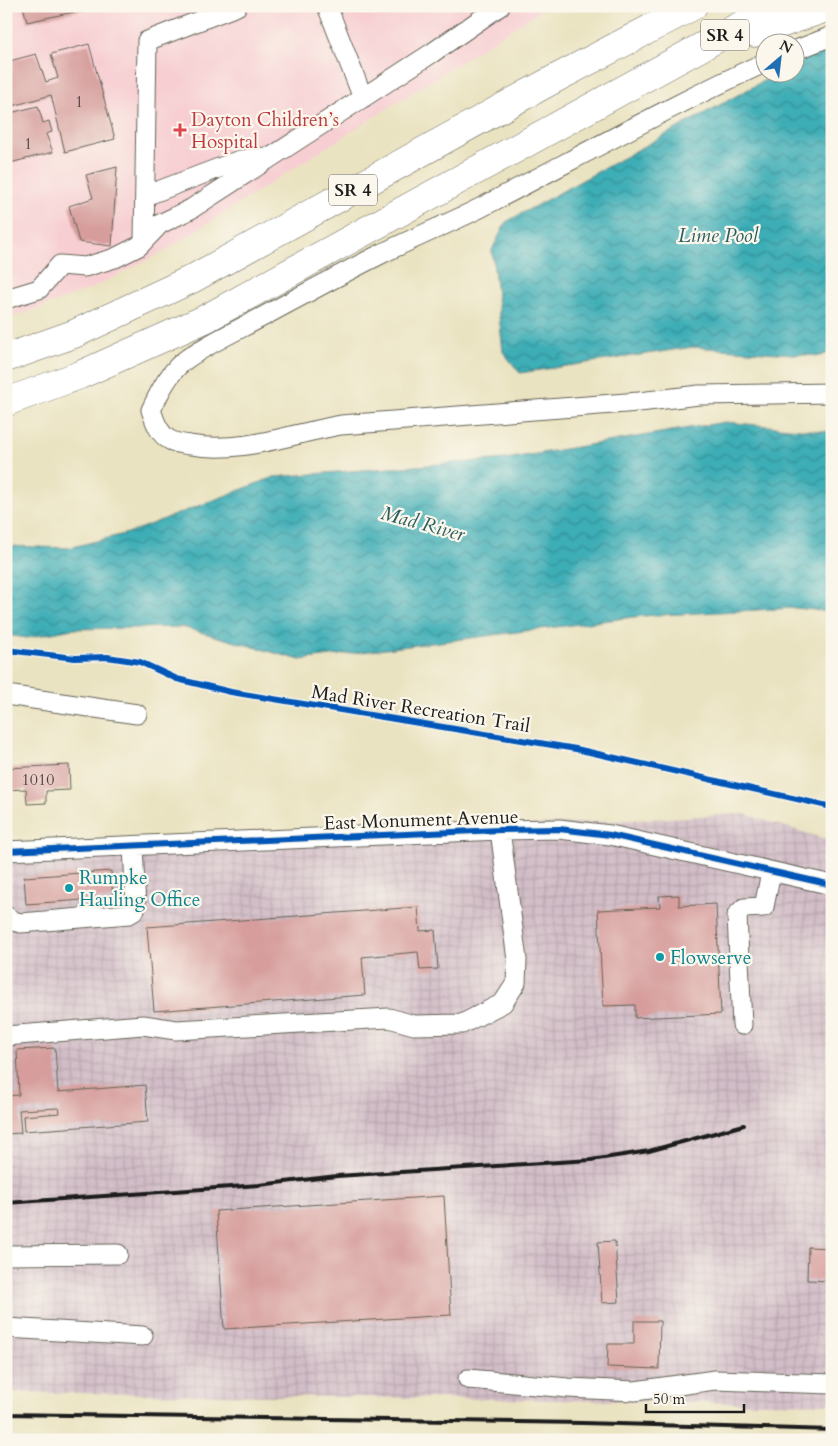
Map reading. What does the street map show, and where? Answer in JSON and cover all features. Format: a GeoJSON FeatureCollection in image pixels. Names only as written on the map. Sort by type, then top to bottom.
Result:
{"type":"FeatureCollection","features":[{"type":"Feature","properties":{"kind":"highway"},"geometry":{"type":"LineString","coordinates":[[547,83],[672,6]]}},
{"type":"Feature","properties":{"kind":"highway","name":"SR 4"},"geometry":{"type":"LineString","coordinates":[[6,358],[74,334],[192,279],[547,83],[693,6]]}},
{"type":"Feature","properties":{"kind":"highway","name":"SR 4"},"geometry":{"type":"LineString","coordinates":[[6,402],[80,375],[205,319],[776,6]]}},
{"type":"Feature","properties":{"kind":"highway"},"geometry":{"type":"LineString","coordinates":[[673,63],[832,6]]}},
{"type":"Feature","properties":{"kind":"street"},"geometry":{"type":"LineString","coordinates":[[144,241],[147,41],[237,6]]}},
{"type":"Feature","properties":{"kind":"street"},"geometry":{"type":"LineString","coordinates":[[327,6],[363,98]]}},
{"type":"Feature","properties":{"kind":"street"},"geometry":{"type":"LineString","coordinates":[[6,299],[39,289],[60,265],[85,267],[116,258],[139,246],[160,224],[191,210],[500,6]]}},
{"type":"Feature","properties":{"kind":"street"},"geometry":{"type":"LineString","coordinates":[[806,46],[832,36]]}},
{"type":"Feature","properties":{"kind":"street"},"geometry":{"type":"LineString","coordinates":[[756,67],[575,157],[479,208],[378,256],[228,335],[187,359],[169,378],[158,394],[151,410],[156,425],[168,439],[176,443],[222,448],[271,442],[340,425],[639,402],[698,394],[832,393]]}},
{"type":"Feature","properties":{"kind":"street"},"geometry":{"type":"LineString","coordinates":[[145,196],[240,160],[273,156]]}},
{"type":"Feature","properties":{"kind":"street"},"geometry":{"type":"LineString","coordinates":[[6,695],[137,714]]}},
{"type":"Feature","properties":{"kind":"street","name":"East Monument Avenue"},"geometry":{"type":"LineString","coordinates":[[6,851],[559,829],[610,835],[832,885]]}},
{"type":"Feature","properties":{"kind":"street"},"geometry":{"type":"LineString","coordinates":[[6,1036],[143,1026],[176,1030],[389,1018],[414,1025],[462,1024],[503,1003],[516,983],[517,960],[500,830]]}},
{"type":"Feature","properties":{"kind":"street"},"geometry":{"type":"LineString","coordinates":[[6,916],[13,921],[21,923],[129,914],[136,907],[133,846]]}},
{"type":"Feature","properties":{"kind":"street"},"geometry":{"type":"LineString","coordinates":[[742,1025],[737,915],[744,908],[764,907],[771,872]]}},
{"type":"Feature","properties":{"kind":"street"},"geometry":{"type":"LineString","coordinates":[[6,1255],[118,1254]]}},
{"type":"Feature","properties":{"kind":"street"},"geometry":{"type":"LineString","coordinates":[[6,1328],[143,1336]]}},
{"type":"Feature","properties":{"kind":"street"},"geometry":{"type":"LineString","coordinates":[[468,1379],[568,1388],[635,1391],[714,1380],[832,1384]]}},
{"type":"Feature","properties":{"kind":"shaded area","name":"Dayton Children’s Hospital"},"geometry":{"type":"Polygon","coordinates":[[[6,6],[542,6],[543,9],[163,252],[86,291],[6,319],[6,6]]]}},
{"type":"Feature","properties":{"kind":"shaded area"},"geometry":{"type":"Polygon","coordinates":[[[744,814],[832,841],[832,1404],[6,1392],[6,853],[744,814]]]}},
{"type":"Feature","properties":{"kind":"water","name":"Lime Pool"},"geometry":{"type":"Polygon","coordinates":[[[832,44],[832,351],[821,356],[693,347],[520,373],[503,352],[492,250],[506,222],[762,82],[806,82],[806,58],[832,44]]]}},
{"type":"Feature","properties":{"kind":"water","name":"Mad River"},"geometry":{"type":"Polygon","coordinates":[[[725,422],[832,432],[832,612],[795,608],[641,616],[300,660],[182,627],[72,629],[27,638],[6,635],[6,546],[69,548],[128,533],[274,477],[506,459],[725,422]]]}},
{"type":"Feature","properties":{"kind":"building"},"geometry":{"type":"Polygon","coordinates":[[[6,6],[9,6],[12,20],[6,22],[6,6]]]}},
{"type":"Feature","properties":{"kind":"building"},"geometry":{"type":"Polygon","coordinates":[[[23,6],[97,6],[97,7],[27,22],[23,6]]]}},
{"type":"Feature","properties":{"kind":"building"},"geometry":{"type":"Polygon","coordinates":[[[89,44],[115,139],[65,152],[51,95],[6,108],[6,62],[36,54],[46,82],[58,78],[51,54],[89,44]]]}},
{"type":"Feature","properties":{"kind":"building"},"geometry":{"type":"Polygon","coordinates":[[[38,106],[43,123],[49,121],[52,132],[46,134],[53,152],[6,164],[6,114],[38,106]]]}},
{"type":"Feature","properties":{"kind":"building"},"geometry":{"type":"Polygon","coordinates":[[[117,167],[112,246],[79,242],[69,206],[93,198],[86,175],[117,167]]]}},
{"type":"Feature","properties":{"kind":"building"},"geometry":{"type":"Polygon","coordinates":[[[69,765],[70,790],[46,791],[46,803],[27,804],[26,789],[6,790],[6,768],[69,765]]]}},
{"type":"Feature","properties":{"kind":"building","name":"Rumpke Hauling Office"},"geometry":{"type":"Polygon","coordinates":[[[111,871],[113,898],[26,904],[24,877],[111,871]]]}},
{"type":"Feature","properties":{"kind":"building","name":"Flowserve"},"geometry":{"type":"Polygon","coordinates":[[[679,895],[679,906],[716,904],[721,1014],[635,1018],[635,1005],[603,1006],[598,910],[660,907],[659,896],[679,895]]]}},
{"type":"Feature","properties":{"kind":"building"},"geometry":{"type":"Polygon","coordinates":[[[418,907],[420,931],[435,930],[438,969],[420,970],[418,952],[362,957],[365,995],[154,1011],[147,927],[418,907]]]}},
{"type":"Feature","properties":{"kind":"building"},"geometry":{"type":"Polygon","coordinates":[[[55,1048],[58,1092],[145,1085],[148,1122],[24,1131],[23,1116],[60,1113],[59,1108],[19,1110],[21,1133],[6,1134],[6,1096],[19,1095],[17,1050],[55,1048]]]}},
{"type":"Feature","properties":{"kind":"building"},"geometry":{"type":"Polygon","coordinates":[[[444,1196],[451,1315],[224,1329],[216,1211],[444,1196]]]}},
{"type":"Feature","properties":{"kind":"building"},"geometry":{"type":"Polygon","coordinates":[[[615,1241],[619,1302],[602,1303],[598,1242],[615,1241]]]}},
{"type":"Feature","properties":{"kind":"building"},"geometry":{"type":"Polygon","coordinates":[[[808,1247],[832,1248],[832,1281],[807,1280],[808,1247]]]}},
{"type":"Feature","properties":{"kind":"building"},"geometry":{"type":"Polygon","coordinates":[[[634,1321],[660,1321],[659,1369],[607,1367],[608,1344],[634,1344],[634,1321]]]}},
{"type":"Feature","properties":{"kind":"railway"},"geometry":{"type":"LineString","coordinates":[[6,1203],[259,1185],[337,1176],[591,1160],[649,1151],[744,1125]]}},
{"type":"Feature","properties":{"kind":"railway"},"geometry":{"type":"LineString","coordinates":[[6,1414],[583,1423],[832,1430]]}},
{"type":"Feature","properties":{"kind":"cycle path","name":"Mad River Recreation Trail"},"geometry":{"type":"LineString","coordinates":[[6,650],[75,658],[107,657],[140,662],[177,679],[231,692],[576,749],[832,807]]}},
{"type":"Feature","properties":{"kind":"cycle path"},"geometry":{"type":"LineString","coordinates":[[6,851],[559,829],[610,835],[832,885]]}},
{"type":"Feature","properties":{"kind":"place","name":"Dayton Children’s Hospital"},"geometry":{"type":"Point","coordinates":[180,130]}},
{"type":"Feature","properties":{"kind":"place","name":"Rumpke Hauling Office"},"geometry":{"type":"Point","coordinates":[69,888]}},
{"type":"Feature","properties":{"kind":"place","name":"Flowserve"},"geometry":{"type":"Point","coordinates":[660,957]}}]}
